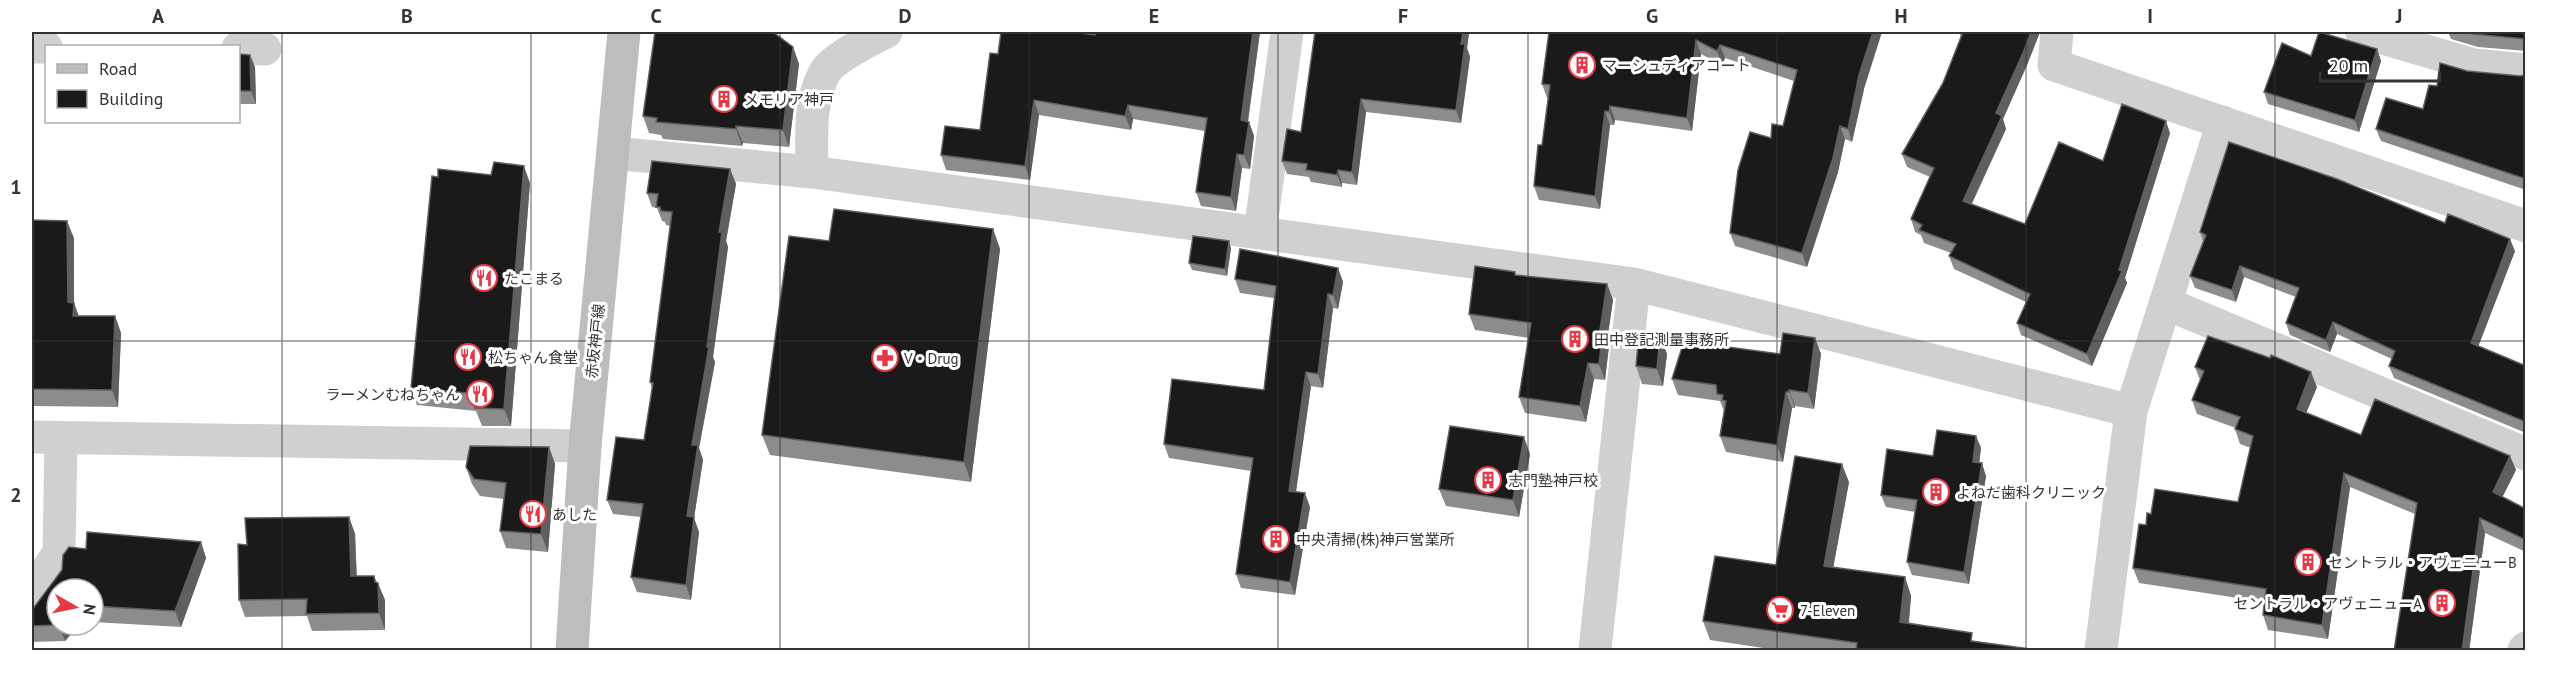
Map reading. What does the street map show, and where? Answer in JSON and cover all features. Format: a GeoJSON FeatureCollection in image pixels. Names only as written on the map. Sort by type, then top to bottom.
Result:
{"type":"FeatureCollection","features":[{"type":"Feature","properties":{"kind":"main road","name":"赤坂神戸線"},"geometry":{"type":"LineString","coordinates":[[572,651],[585,446],[624,32]]}},
{"type":"Feature","properties":{"kind":"street"},"geometry":{"type":"LineString","coordinates":[[812,172],[813,107],[825,71],[862,43],[886,32]]}},
{"type":"Feature","properties":{"kind":"street"},"geometry":{"type":"LineString","coordinates":[[1260,233],[1287,32]]}},
{"type":"Feature","properties":{"kind":"street"},"geometry":{"type":"LineString","coordinates":[[2057,32],[2054,65],[2526,226]]}},
{"type":"Feature","properties":{"kind":"street"},"geometry":{"type":"LineString","coordinates":[[2362,32],[2474,65],[2526,70]]}},
{"type":"Feature","properties":{"kind":"street"},"geometry":{"type":"LineString","coordinates":[[2101,651],[2131,411],[2223,122]]}},
{"type":"Feature","properties":{"kind":"street"},"geometry":{"type":"LineString","coordinates":[[613,153],[812,172],[1634,284],[2131,411]]}},
{"type":"Feature","properties":{"kind":"street"},"geometry":{"type":"LineString","coordinates":[[1595,651],[1634,284]]}},
{"type":"Feature","properties":{"kind":"street"},"geometry":{"type":"LineString","coordinates":[[2165,303],[2526,454]]}},
{"type":"Feature","properties":{"kind":"street"},"geometry":{"type":"LineString","coordinates":[[32,592],[59,553],[46,438],[585,446]]}},
{"type":"Feature","properties":{"kind":"building","name":"メモリア神戸"},"geometry":{"type":"Polygon","coordinates":[[[655,32],[773,32],[793,47],[783,130],[736,126],[736,129],[656,122],[657,118],[643,116],[655,32]]]}},
{"type":"Feature","properties":{"kind":"building"},"geometry":{"type":"Polygon","coordinates":[[[1001,32],[1072,32],[1095,35],[1095,32],[1253,32],[1241,120],[1249,122],[1244,155],[1237,154],[1231,197],[1196,192],[1207,118],[1128,105],[1125,116],[1034,100],[1025,166],[941,155],[945,126],[980,130],[990,53],[998,54],[1001,32]]]}},
{"type":"Feature","properties":{"kind":"building"},"geometry":{"type":"Polygon","coordinates":[[[1315,32],[1463,32],[1461,44],[1465,44],[1456,110],[1361,99],[1352,172],[1338,170],[1337,175],[1306,170],[1307,164],[1282,161],[1287,129],[1301,132],[1315,32]]]}},
{"type":"Feature","properties":{"kind":"building"},"geometry":{"type":"Polygon","coordinates":[[[1549,32],[1873,32],[1859,75],[1848,129],[1840,126],[1833,158],[1802,253],[1730,233],[1738,170],[1750,132],[1771,138],[1772,124],[1783,126],[1797,70],[1720,45],[1717,51],[1696,40],[1687,118],[1610,106],[1609,112],[1605,111],[1595,196],[1534,186],[1538,145],[1542,145],[1550,85],[1542,84],[1549,32]]]}},
{"type":"Feature","properties":{"kind":"building"},"geometry":{"type":"Polygon","coordinates":[[[1963,32],[2031,32],[1996,113],[2002,116],[1963,201],[2025,224],[2059,142],[2103,161],[2122,104],[2166,121],[2119,270],[2122,271],[2087,354],[2017,323],[2030,294],[1949,256],[1956,244],[1919,230],[1922,225],[1911,219],[1934,168],[1902,154],[1943,83],[1963,32]]]}},
{"type":"Feature","properties":{"kind":"building"},"geometry":{"type":"Polygon","coordinates":[[[2319,32],[2377,49],[2355,120],[2264,92],[2282,43],[2311,56],[2319,32]]]}},
{"type":"Feature","properties":{"kind":"building"},"geometry":{"type":"Polygon","coordinates":[[[2465,32],[2526,32],[2526,39],[2473,34],[2465,32]]]}},
{"type":"Feature","properties":{"kind":"building"},"geometry":{"type":"Polygon","coordinates":[[[240,54],[250,55],[251,91],[240,91],[240,54]]]}},
{"type":"Feature","properties":{"kind":"building"},"geometry":{"type":"Polygon","coordinates":[[[2440,63],[2467,71],[2526,75],[2526,179],[2376,129],[2386,98],[2423,109],[2429,85],[2437,86],[2440,63]]]}},
{"type":"Feature","properties":{"kind":"building"},"geometry":{"type":"Polygon","coordinates":[[[2229,142],[2337,179],[2445,223],[2448,214],[2510,239],[2471,343],[2526,366],[2526,422],[2389,366],[2395,351],[2333,322],[2326,340],[2286,323],[2299,288],[2240,266],[2232,290],[2190,276],[2206,235],[2200,232],[2229,142]]]}},
{"type":"Feature","properties":{"kind":"building"},"geometry":{"type":"Polygon","coordinates":[[[652,161],[730,169],[719,232],[722,232],[707,347],[709,347],[692,445],[698,445],[687,516],[694,517],[686,585],[631,577],[643,504],[607,500],[616,437],[644,440],[653,383],[650,382],[672,212],[661,211],[660,207],[656,207],[658,194],[647,193],[652,161]]]}},
{"type":"Feature","properties":{"kind":"building"},"geometry":{"type":"Polygon","coordinates":[[[494,162],[524,166],[504,409],[475,408],[478,394],[411,388],[432,176],[438,177],[438,169],[491,175],[494,162]]]}},
{"type":"Feature","properties":{"kind":"building","name":"V・Drug"},"geometry":{"type":"Polygon","coordinates":[[[834,209],[993,229],[964,462],[762,435],[789,236],[829,241],[834,209]]]}},
{"type":"Feature","properties":{"kind":"building"},"geometry":{"type":"Polygon","coordinates":[[[32,220],[67,221],[68,302],[74,303],[73,316],[115,316],[112,390],[32,389],[32,220]]]}},
{"type":"Feature","properties":{"kind":"building"},"geometry":{"type":"Polygon","coordinates":[[[1193,236],[1229,241],[1225,269],[1189,263],[1193,236]]]}},
{"type":"Feature","properties":{"kind":"building"},"geometry":{"type":"Polygon","coordinates":[[[1240,249],[1338,268],[1333,295],[1328,294],[1318,374],[1306,372],[1289,491],[1305,493],[1290,582],[1236,574],[1253,458],[1164,444],[1172,379],[1264,390],[1276,286],[1235,279],[1240,249]]]}},
{"type":"Feature","properties":{"kind":"building"},"geometry":{"type":"Polygon","coordinates":[[[1475,266],[1515,272],[1515,275],[1607,284],[1600,330],[1603,330],[1599,364],[1588,363],[1580,406],[1519,397],[1531,323],[1469,314],[1475,266]]]}},
{"type":"Feature","properties":{"kind":"building"},"geometry":{"type":"Polygon","coordinates":[[[1783,333],[1815,338],[1808,393],[1789,390],[1786,392],[1777,445],[1720,436],[1726,401],[1722,400],[1723,395],[1717,394],[1716,385],[1672,379],[1684,341],[1780,354],[1783,333]]]}},
{"type":"Feature","properties":{"kind":"building"},"geometry":{"type":"Polygon","coordinates":[[[1639,334],[1660,337],[1657,369],[1636,366],[1639,334]]]}},
{"type":"Feature","properties":{"kind":"building"},"geometry":{"type":"Polygon","coordinates":[[[2208,336],[2270,358],[2271,355],[2311,372],[2297,409],[2361,435],[2375,399],[2510,456],[2493,492],[2526,509],[2526,540],[2480,518],[2462,651],[2394,651],[2417,503],[2344,473],[2322,625],[2263,615],[2266,589],[2133,568],[2139,524],[2146,525],[2147,513],[2151,514],[2155,489],[2238,502],[2253,436],[2235,429],[2240,417],[2192,400],[2204,371],[2195,367],[2208,336]]]}},
{"type":"Feature","properties":{"kind":"building"},"geometry":{"type":"Polygon","coordinates":[[[1450,426],[1524,437],[1513,500],[1439,489],[1450,426]]]}},
{"type":"Feature","properties":{"kind":"building"},"geometry":{"type":"Polygon","coordinates":[[[1937,430],[1976,436],[1973,462],[1982,463],[1964,572],[1907,562],[1917,500],[1881,495],[1887,449],[1933,456],[1937,430]]]}},
{"type":"Feature","properties":{"kind":"building"},"geometry":{"type":"Polygon","coordinates":[[[470,446],[549,447],[541,534],[500,531],[506,483],[474,479],[466,467],[470,446]]]}},
{"type":"Feature","properties":{"kind":"building"},"geometry":{"type":"Polygon","coordinates":[[[1795,456],[1842,464],[1824,566],[1905,577],[1900,622],[1972,633],[1971,641],[2046,651],[1856,651],[1857,643],[1703,621],[1715,556],[1776,565],[1795,456]]]}},
{"type":"Feature","properties":{"kind":"building"},"geometry":{"type":"Polygon","coordinates":[[[349,517],[351,576],[374,576],[375,582],[378,583],[379,613],[306,614],[307,599],[239,600],[238,544],[247,545],[245,518],[349,517]]]}},
{"type":"Feature","properties":{"kind":"building"},"geometry":{"type":"Polygon","coordinates":[[[87,532],[201,542],[175,611],[105,607],[105,577],[57,577],[62,570],[63,555],[69,547],[86,549],[87,532]]]}},
{"type":"Feature","properties":{"kind":"building"},"geometry":{"type":"Polygon","coordinates":[[[45,593],[45,625],[32,626],[32,610],[45,593]]]}},
{"type":"Feature","properties":{"kind":"place","name":"マーシュディアコート"},"geometry":{"type":"Point","coordinates":[1582,65]}},
{"type":"Feature","properties":{"kind":"place","name":"メモリア神戸"},"geometry":{"type":"Point","coordinates":[724,99]}},
{"type":"Feature","properties":{"kind":"place","name":"たこまる"},"geometry":{"type":"Point","coordinates":[484,278]}},
{"type":"Feature","properties":{"kind":"place","name":"田中登記測量事務所"},"geometry":{"type":"Point","coordinates":[1575,339]}},
{"type":"Feature","properties":{"kind":"place","name":"松ちゃん食堂"},"geometry":{"type":"Point","coordinates":[468,357]}},
{"type":"Feature","properties":{"kind":"place","name":"V・Drug"},"geometry":{"type":"Point","coordinates":[885,358]}},
{"type":"Feature","properties":{"kind":"place","name":"ラーメンむねちゃん"},"geometry":{"type":"Point","coordinates":[480,394]}},
{"type":"Feature","properties":{"kind":"place","name":"志門塾神戸校"},"geometry":{"type":"Point","coordinates":[1488,480]}},
{"type":"Feature","properties":{"kind":"place","name":"よねだ歯科クリニック"},"geometry":{"type":"Point","coordinates":[1936,492]}},
{"type":"Feature","properties":{"kind":"place","name":"あした"},"geometry":{"type":"Point","coordinates":[533,514]}},
{"type":"Feature","properties":{"kind":"place","name":"中央清掃(株)神戸営業所"},"geometry":{"type":"Point","coordinates":[1276,539]}},
{"type":"Feature","properties":{"kind":"place","name":"セントラル・アヴェニューB"},"geometry":{"type":"Point","coordinates":[2308,562]}},
{"type":"Feature","properties":{"kind":"place","name":"セントラル・アヴェニューA"},"geometry":{"type":"Point","coordinates":[2442,603]}},
{"type":"Feature","properties":{"kind":"place","name":"7-Eleven"},"geometry":{"type":"Point","coordinates":[1780,610]}}]}
